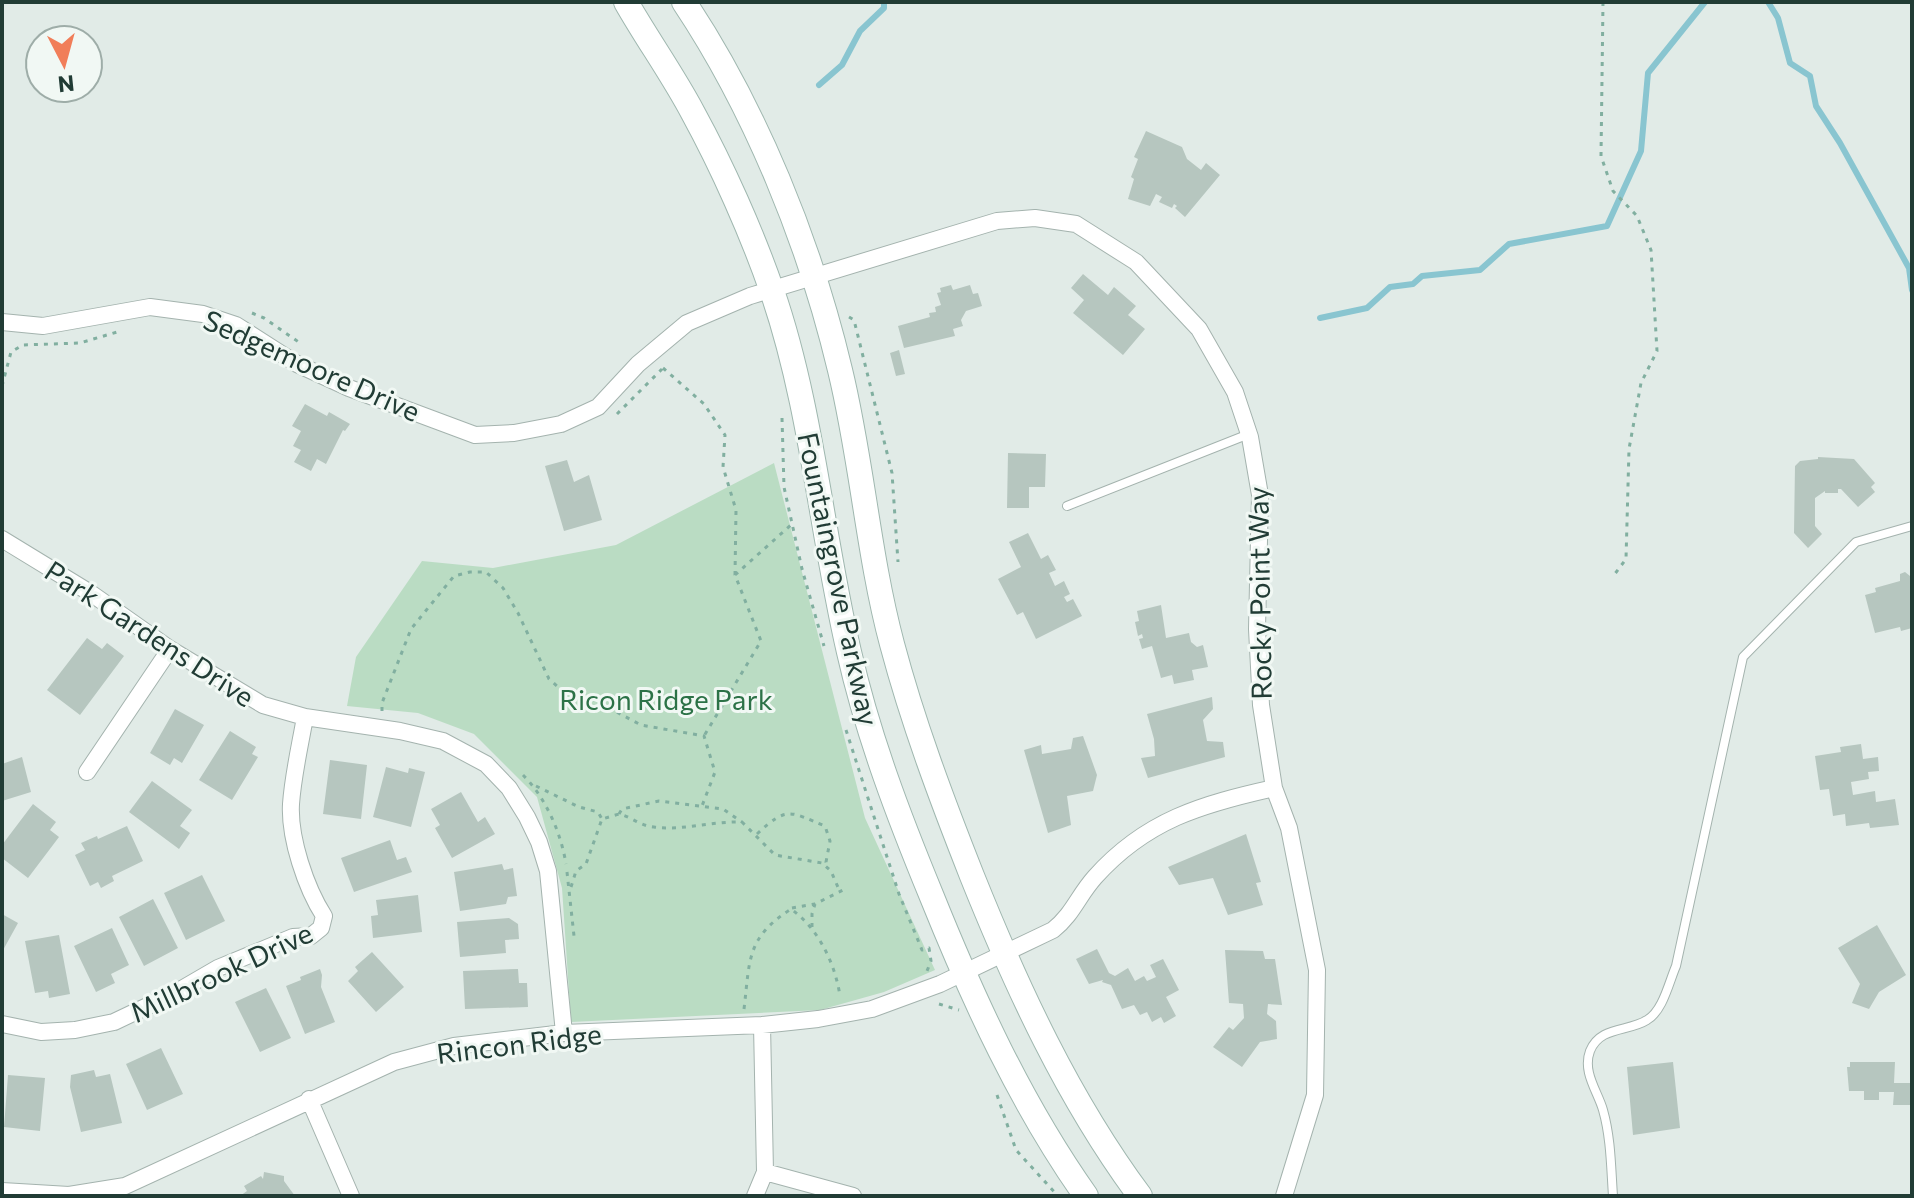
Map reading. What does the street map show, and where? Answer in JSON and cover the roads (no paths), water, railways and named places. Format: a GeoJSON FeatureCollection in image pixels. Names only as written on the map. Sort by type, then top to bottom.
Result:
{"type":"FeatureCollection","features":[{"type":"Feature","properties":{"kind":"main road","name":"Fountaingrove Parkway"},"geometry":{"type":"LineString","coordinates":[[626,2],[693,112],[772,290],[798,383],[829,562],[850,655],[893,802],[963,972],[1005,1063],[1086,1196]]}},
{"type":"Feature","properties":{"kind":"main road","name":"Fountaingrove Parkway"},"geometry":{"type":"LineString","coordinates":[[684,2],[736,90],[776,178],[814,277],[841,371],[891,643],[937,789],[1003,954],[1044,1041],[1113,1160],[1140,1196]]}},
{"type":"Feature","properties":{"kind":"street","name":"Rocky Point Way"},"geometry":{"type":"LineString","coordinates":[[814,277],[997,221],[1035,218],[1076,224],[1136,262],[1199,329],[1235,392],[1249,434],[1260,495],[1257,629],[1261,705],[1274,788],[1289,828],[1317,970],[1315,1095],[1284,1196]]}},
{"type":"Feature","properties":{"kind":"street","name":"Sedgemoore Drive"},"geometry":{"type":"LineString","coordinates":[[2,322],[43,326],[150,307],[203,314],[236,325],[297,364],[349,388],[475,435],[514,433],[561,424],[598,407],[638,364],[687,323],[750,296],[814,277]]}},
{"type":"Feature","properties":{"kind":"street","name":"Park Gardens Drive"},"geometry":{"type":"LineString","coordinates":[[2,539],[92,594],[170,649],[263,705],[305,717],[443,741],[486,764],[509,788],[527,817],[548,871],[564,1033]]}},
{"type":"Feature","properties":{"kind":"street"},"geometry":{"type":"LineString","coordinates":[[87,772],[170,649]]}},
{"type":"Feature","properties":{"kind":"street","name":"Millbrook Drive"},"geometry":{"type":"LineString","coordinates":[[2,1024],[41,1032],[75,1030],[114,1022],[218,968],[293,937],[311,936],[321,928],[324,916],[311,897],[297,847],[291,806],[305,717]]}},
{"type":"Feature","properties":{"kind":"street","name":"Rincon Ridge"},"geometry":{"type":"LineString","coordinates":[[2,1191],[69,1195],[125,1186],[394,1062],[454,1046],[564,1033],[762,1025],[844,1015],[906,998],[1034,941],[1068,919],[1094,878],[1138,837],[1178,814],[1222,799],[1274,788]]}},
{"type":"Feature","properties":{"kind":"street"},"geometry":{"type":"LineString","coordinates":[[755,1196],[765,1172],[762,1025]]}},
{"type":"Feature","properties":{"kind":"street"},"geometry":{"type":"LineString","coordinates":[[309,1099],[351,1196]]}},
{"type":"Feature","properties":{"kind":"street"},"geometry":{"type":"LineString","coordinates":[[765,1172],[853,1196]]}},
{"type":"Feature","properties":{"kind":"lane"},"geometry":{"type":"LineString","coordinates":[[1067,506],[1249,434]]}},
{"type":"Feature","properties":{"kind":"lane"},"geometry":{"type":"LineString","coordinates":[[1613,1196],[1603,1109],[1589,1073],[1589,1052],[1600,1036],[1648,1020],[1658,1009],[1676,966],[1743,657],[1856,542],[1912,526]]}},
{"type":"Feature","properties":{"kind":"waterway"},"geometry":{"type":"LineString","coordinates":[[819,85],[842,65],[860,31],[884,8],[884,2]]}},
{"type":"Feature","properties":{"kind":"waterway"},"geometry":{"type":"LineString","coordinates":[[1320,318],[1367,308],[1390,287],[1413,284],[1422,276],[1480,270],[1509,244],[1607,226],[1641,151],[1648,73],[1705,2]]}},
{"type":"Feature","properties":{"kind":"waterway"},"geometry":{"type":"LineString","coordinates":[[1768,2],[1778,18],[1790,63],[1810,76],[1816,106],[1909,268],[1912,290]]}},
{"type":"Feature","properties":{"kind":"park label","name":"Ricon Ridge Park"},"geometry":{"type":"Point","coordinates":[666,699]}}]}
